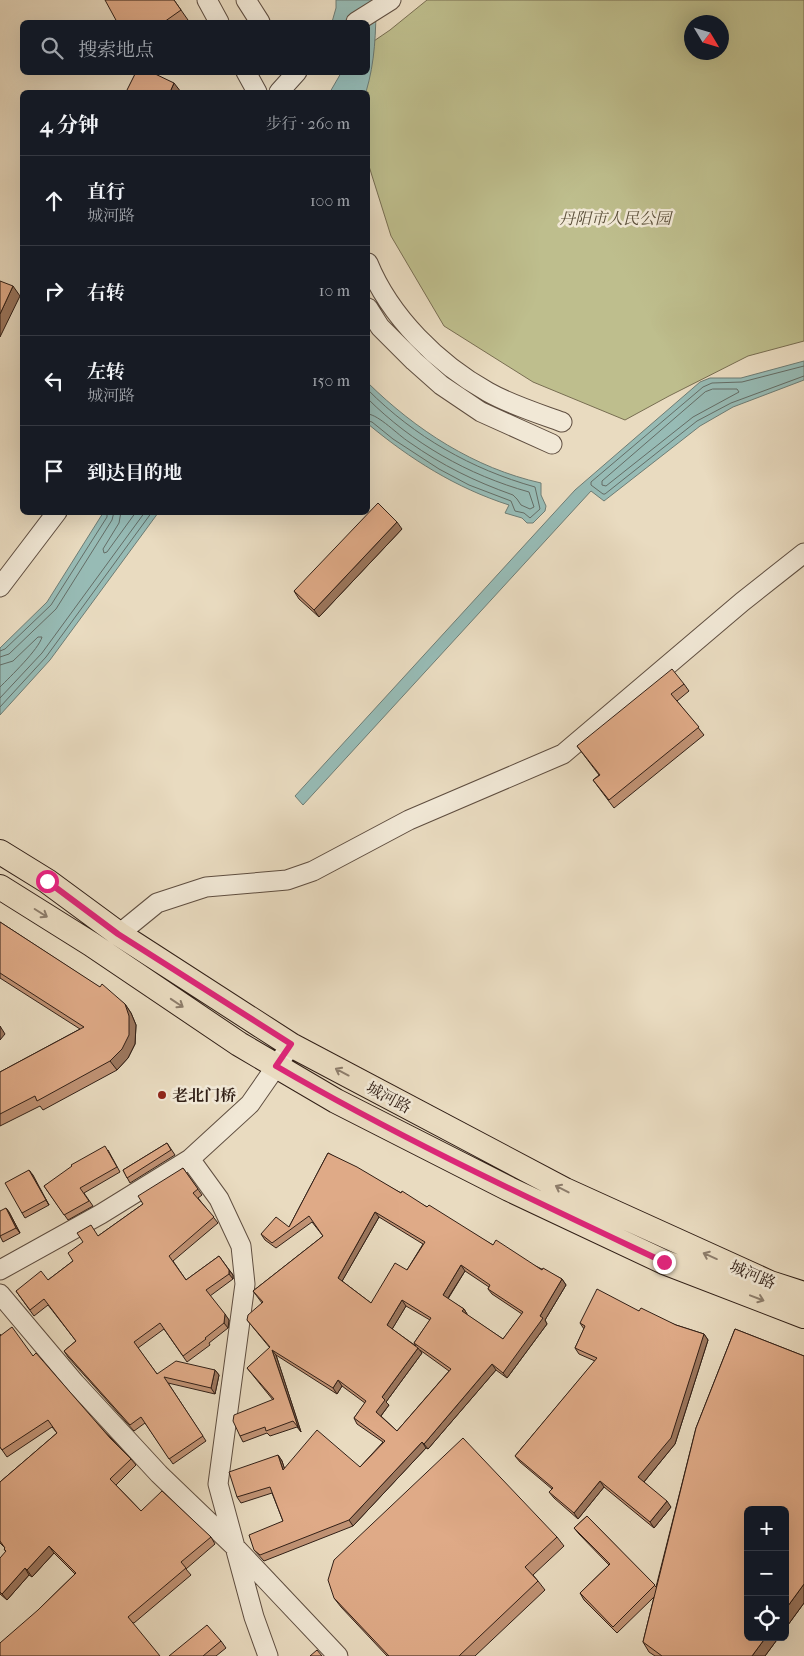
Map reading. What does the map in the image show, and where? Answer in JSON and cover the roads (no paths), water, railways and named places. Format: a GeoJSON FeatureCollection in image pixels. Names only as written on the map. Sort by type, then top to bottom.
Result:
{"type":"FeatureCollection","features":[{"type":"Feature","properties":{"kind":"main road","name":"城河路"},"geometry":{"type":"LineString","coordinates":[[0,852],[47,881],[118,934],[291,1044],[565,1190],[770,1283],[804,1294]]}},
{"type":"Feature","properties":{"kind":"main road","name":"城河路"},"geometry":{"type":"LineString","coordinates":[[0,887],[91,944],[239,1044],[336,1101],[518,1193],[664,1262],[804,1316]]}},
{"type":"Feature","properties":{"kind":"street"},"geometry":{"type":"LineString","coordinates":[[206,0],[218,20]]}},
{"type":"Feature","properties":{"kind":"street"},"geometry":{"type":"LineString","coordinates":[[246,0],[259,20]]}},
{"type":"Feature","properties":{"kind":"street"},"geometry":{"type":"LineString","coordinates":[[359,20],[387,2]]}},
{"type":"Feature","properties":{"kind":"street"},"geometry":{"type":"LineString","coordinates":[[248,75],[256,90]]}},
{"type":"Feature","properties":{"kind":"street"},"geometry":{"type":"LineString","coordinates":[[281,90],[294,79]]}},
{"type":"Feature","properties":{"kind":"street"},"geometry":{"type":"LineString","coordinates":[[370,268],[373,276],[398,314],[432,352],[459,374],[489,393],[520,408],[562,422]]}},
{"type":"Feature","properties":{"kind":"street"},"geometry":{"type":"LineString","coordinates":[[370,311],[380,327],[441,385],[481,412],[552,444]]}},
{"type":"Feature","properties":{"kind":"street"},"geometry":{"type":"LineString","coordinates":[[0,587],[54,515]]}},
{"type":"Feature","properties":{"kind":"street"},"geometry":{"type":"LineString","coordinates":[[118,934],[157,903],[206,888],[287,880],[313,872],[409,820],[563,754],[742,602],[804,553]]}},
{"type":"Feature","properties":{"kind":"street"},"geometry":{"type":"LineString","coordinates":[[0,1270],[101,1214],[190,1160],[250,1104],[291,1044]]}},
{"type":"Feature","properties":{"kind":"street"},"geometry":{"type":"LineString","coordinates":[[190,1160],[219,1200],[241,1246],[244,1284],[218,1484],[254,1617],[268,1656]]}},
{"type":"Feature","properties":{"kind":"street"},"geometry":{"type":"LineString","coordinates":[[0,1294],[75,1384],[158,1474],[236,1548],[338,1656]]}},
{"type":"Feature","properties":{"kind":"water"},"geometry":{"type":"Polygon","coordinates":[[[336,0],[376,0],[376,24],[370,74],[370,20],[333,20],[336,0]]]}},
{"type":"Feature","properties":{"kind":"water"},"geometry":{"type":"Polygon","coordinates":[[[340,75],[370,75],[366,90],[331,90],[340,75]]]}},
{"type":"Feature","properties":{"kind":"water"},"geometry":{"type":"Polygon","coordinates":[[[804,361],[804,380],[733,407],[700,426],[604,501],[591,491],[303,805],[295,796],[575,490],[700,382],[710,378],[741,378],[804,361]]]}},
{"type":"Feature","properties":{"kind":"water"},"geometry":{"type":"Polygon","coordinates":[[[370,385],[406,416],[447,445],[492,468],[541,483],[541,495],[546,506],[545,511],[533,523],[527,523],[522,518],[505,513],[509,505],[452,481],[417,461],[370,426],[370,385]]]}},
{"type":"Feature","properties":{"kind":"water"},"geometry":{"type":"Polygon","coordinates":[[[102,515],[157,515],[50,660],[0,715],[0,648],[47,602],[102,515]]]}},
{"type":"Feature","properties":{"kind":"place","name":"老北门桥"},"geometry":{"type":"Point","coordinates":[162,1095]}},
{"type":"Feature","properties":{"kind":"park label","name":"丹阳市人民公园"},"geometry":{"type":"Point","coordinates":[615,218]}}]}
